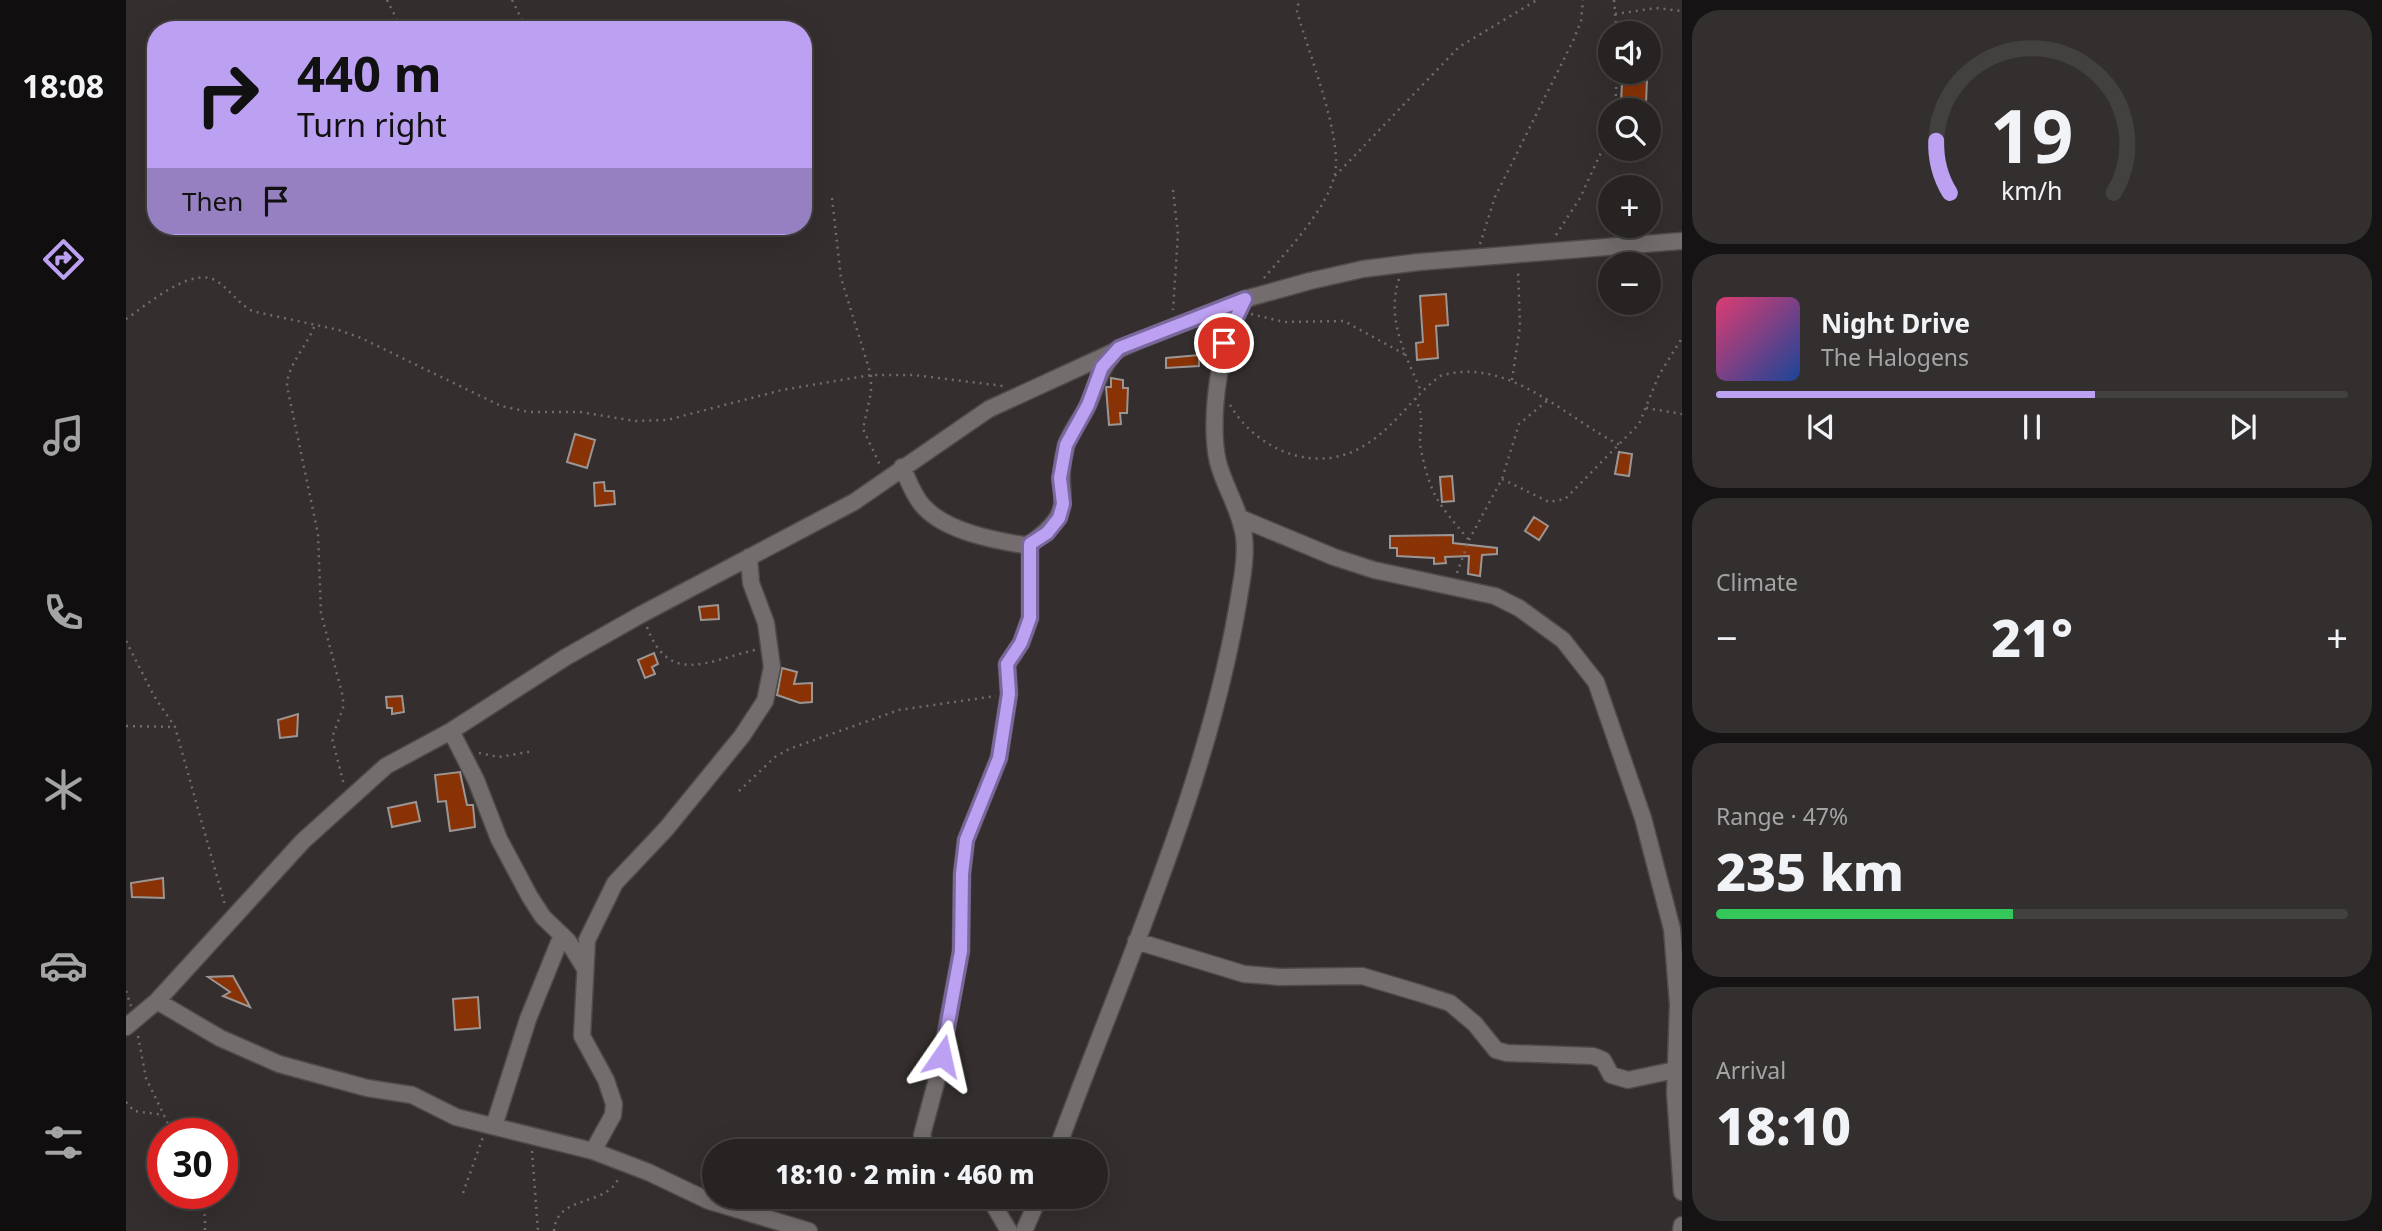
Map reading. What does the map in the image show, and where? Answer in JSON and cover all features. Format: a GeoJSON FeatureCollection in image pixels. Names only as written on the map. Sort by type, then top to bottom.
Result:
{"type":"FeatureCollection","features":[{"type":"Feature","properties":{"kind":"street"},"geometry":{"type":"LineString","coordinates":[[130,1024],[157,1001],[229,919],[347,799],[386,766],[451,731],[555,664],[642,614],[853,502],[989,409],[1119,348],[1241,304],[1363,269],[1407,263],[1682,242]]}},
{"type":"Feature","properties":{"kind":"street"},"geometry":{"type":"LineString","coordinates":[[1061,1139],[1136,941],[1213,712],[1241,582],[1244,530],[1217,458],[1218,380],[1224,343],[1241,304]]}},
{"type":"Feature","properties":{"kind":"street"},"geometry":{"type":"LineString","coordinates":[[902,467],[918,498],[930,512],[979,537],[1030,546],[1052,528],[1059,518],[1063,504],[1060,478],[1066,445],[1088,405],[1098,375],[1119,348]]}},
{"type":"Feature","properties":{"kind":"street"},"geometry":{"type":"LineString","coordinates":[[1240,518],[1334,557],[1374,570],[1495,596],[1519,608],[1563,640],[1596,682],[1643,818],[1666,896],[1678,1004],[1675,1070],[1682,1192]]}},
{"type":"Feature","properties":{"kind":"street"},"geometry":{"type":"LineString","coordinates":[[923,1139],[961,951],[962,874],[966,840],[999,758],[1009,694],[1007,664],[1021,643],[1030,618],[1030,546]]}},
{"type":"Feature","properties":{"kind":"street"},"geometry":{"type":"LineString","coordinates":[[593,1151],[613,1115],[614,1104],[606,1080],[582,1036],[584,967],[592,928],[615,883],[666,829],[742,736],[765,701],[771,677],[765,618],[751,583],[749,557]]}},
{"type":"Feature","properties":{"kind":"street"},"geometry":{"type":"LineString","coordinates":[[451,731],[476,780],[499,839],[530,897],[542,917],[562,934],[584,967]]}},
{"type":"Feature","properties":{"kind":"street"},"geometry":{"type":"LineString","coordinates":[[491,1125],[528,1019],[562,934]]}},
{"type":"Feature","properties":{"kind":"street"},"geometry":{"type":"LineString","coordinates":[[1136,941],[1244,974],[1280,977],[1362,976],[1387,983],[1450,1003],[1475,1024],[1496,1050],[1507,1053],[1593,1056],[1604,1060],[1611,1075],[1622,1079],[1675,1070]]}},
{"type":"Feature","properties":{"kind":"street"},"geometry":{"type":"LineString","coordinates":[[157,1001],[220,1038],[279,1064],[367,1088],[412,1095],[456,1116],[593,1151],[709,1201],[809,1231]]}},
{"type":"Feature","properties":{"kind":"street"},"geometry":{"type":"LineString","coordinates":[[997,1209],[1009,1228],[1026,1227],[1034,1209]]}},
{"type":"Feature","properties":{"kind":"street"},"geometry":{"type":"LineString","coordinates":[[1681,1231],[1682,1225]]}},
{"type":"Feature","properties":{"kind":"path"},"geometry":{"type":"LineString","coordinates":[[387,0],[398,21]]}},
{"type":"Feature","properties":{"kind":"path"},"geometry":{"type":"LineString","coordinates":[[512,0],[522,21]]}},
{"type":"Feature","properties":{"kind":"path"},"geometry":{"type":"LineString","coordinates":[[1298,0],[1297,12],[1335,143],[1335,176]]}},
{"type":"Feature","properties":{"kind":"path"},"geometry":{"type":"LineString","coordinates":[[1406,355],[1345,321],[1284,322],[1241,304],[1309,222],[1335,176],[1459,47],[1537,0]]}},
{"type":"Feature","properties":{"kind":"path"},"geometry":{"type":"LineString","coordinates":[[1476,258],[1495,197],[1573,41],[1581,21],[1583,0]]}},
{"type":"Feature","properties":{"kind":"path"},"geometry":{"type":"LineString","coordinates":[[1614,0],[1616,21]]}},
{"type":"Feature","properties":{"kind":"path"},"geometry":{"type":"LineString","coordinates":[[1615,14],[1656,9],[1682,11]]}},
{"type":"Feature","properties":{"kind":"path"},"geometry":{"type":"LineString","coordinates":[[1545,252],[1580,198],[1598,159]]}},
{"type":"Feature","properties":{"kind":"path"},"geometry":{"type":"LineString","coordinates":[[1173,190],[1178,234],[1173,328]]}},
{"type":"Feature","properties":{"kind":"path"},"geometry":{"type":"LineString","coordinates":[[832,198],[841,278],[871,375],[871,393],[863,429],[876,462],[890,478]]}},
{"type":"Feature","properties":{"kind":"path"},"geometry":{"type":"LineString","coordinates":[[1512,382],[1520,326],[1519,255]]}},
{"type":"Feature","properties":{"kind":"path"},"geometry":{"type":"LineString","coordinates":[[1407,263],[1396,288],[1395,322],[1421,390]]}},
{"type":"Feature","properties":{"kind":"path"},"geometry":{"type":"LineString","coordinates":[[126,319],[179,284],[201,276],[219,283],[241,305],[252,311],[361,338],[471,394],[501,406],[529,412],[580,412],[635,421],[667,420],[782,390],[871,375],[925,376],[1003,386]]}},
{"type":"Feature","properties":{"kind":"path"},"geometry":{"type":"LineString","coordinates":[[314,326],[300,357],[290,368],[287,386],[318,534],[321,613],[343,696],[343,708],[332,738],[347,799]]}},
{"type":"Feature","properties":{"kind":"path"},"geometry":{"type":"LineString","coordinates":[[1502,479],[1535,497],[1558,503],[1565,499],[1639,424],[1659,374],[1682,338]]}},
{"type":"Feature","properties":{"kind":"path"},"geometry":{"type":"LineString","coordinates":[[1218,380],[1246,427],[1265,442],[1306,459],[1360,448],[1383,431],[1421,390],[1440,376],[1455,371],[1479,372],[1512,382],[1548,400],[1593,432],[1620,445]]}},
{"type":"Feature","properties":{"kind":"path"},"geometry":{"type":"LineString","coordinates":[[1415,397],[1422,415],[1420,447],[1433,497],[1469,540]]}},
{"type":"Feature","properties":{"kind":"path"},"geometry":{"type":"LineString","coordinates":[[1453,585],[1469,540],[1502,479],[1520,424],[1548,400]]}},
{"type":"Feature","properties":{"kind":"path"},"geometry":{"type":"LineString","coordinates":[[1646,408],[1682,414]]}},
{"type":"Feature","properties":{"kind":"path"},"geometry":{"type":"LineString","coordinates":[[642,614],[655,646],[663,657],[672,663],[705,663],[768,647]]}},
{"type":"Feature","properties":{"kind":"path"},"geometry":{"type":"LineString","coordinates":[[126,641],[154,696],[175,727],[229,919]]}},
{"type":"Feature","properties":{"kind":"path"},"geometry":{"type":"LineString","coordinates":[[739,791],[775,757],[789,749],[899,710],[1009,694]]}},
{"type":"Feature","properties":{"kind":"path"},"geometry":{"type":"LineString","coordinates":[[126,726],[175,727]]}},
{"type":"Feature","properties":{"kind":"path"},"geometry":{"type":"LineString","coordinates":[[478,752],[499,757],[534,751]]}},
{"type":"Feature","properties":{"kind":"path"},"geometry":{"type":"LineString","coordinates":[[130,1024],[146,1077],[165,1118]]}},
{"type":"Feature","properties":{"kind":"path"},"geometry":{"type":"LineString","coordinates":[[126,1102],[134,1111],[164,1115]]}},
{"type":"Feature","properties":{"kind":"path"},"geometry":{"type":"LineString","coordinates":[[463,1193],[491,1125]]}},
{"type":"Feature","properties":{"kind":"path"},"geometry":{"type":"LineString","coordinates":[[529,1134],[537,1190],[538,1231]]}},
{"type":"Feature","properties":{"kind":"path"},"geometry":{"type":"LineString","coordinates":[[554,1231],[557,1218],[564,1210],[613,1188],[623,1163]]}},
{"type":"Feature","properties":{"kind":"path"},"geometry":{"type":"LineString","coordinates":[[203,1209],[205,1231]]}},
{"type":"Feature","properties":{"kind":"building"},"geometry":{"type":"Polygon","coordinates":[[[1622,84],[1647,84],[1646,98],[1621,98],[1622,84]]]}},
{"type":"Feature","properties":{"kind":"building"},"geometry":{"type":"Polygon","coordinates":[[[1446,294],[1448,325],[1436,326],[1438,358],[1417,360],[1416,343],[1423,342],[1420,296],[1446,294]]]}},
{"type":"Feature","properties":{"kind":"building"},"geometry":{"type":"Polygon","coordinates":[[[1199,355],[1199,366],[1166,368],[1166,358],[1199,355]]]}},
{"type":"Feature","properties":{"kind":"building"},"geometry":{"type":"Polygon","coordinates":[[[1111,378],[1123,380],[1123,388],[1128,388],[1127,413],[1120,413],[1121,424],[1109,425],[1106,387],[1111,387],[1111,378]]]}},
{"type":"Feature","properties":{"kind":"building"},"geometry":{"type":"Polygon","coordinates":[[[575,434],[595,440],[587,468],[567,462],[575,434]]]}},
{"type":"Feature","properties":{"kind":"building"},"geometry":{"type":"Polygon","coordinates":[[[1619,452],[1632,454],[1629,476],[1615,474],[1619,452]]]}},
{"type":"Feature","properties":{"kind":"building"},"geometry":{"type":"Polygon","coordinates":[[[1452,476],[1454,501],[1442,502],[1440,477],[1452,476]]]}},
{"type":"Feature","properties":{"kind":"building"},"geometry":{"type":"Polygon","coordinates":[[[604,482],[605,491],[614,491],[615,504],[595,506],[594,483],[604,482]]]}},
{"type":"Feature","properties":{"kind":"building"},"geometry":{"type":"Polygon","coordinates":[[[1534,517],[1548,526],[1539,540],[1525,531],[1534,517]]]}},
{"type":"Feature","properties":{"kind":"building"},"geometry":{"type":"Polygon","coordinates":[[[1453,535],[1453,543],[1497,548],[1497,554],[1482,555],[1480,576],[1468,574],[1469,556],[1445,557],[1446,563],[1434,564],[1434,558],[1397,556],[1397,548],[1390,548],[1390,536],[1453,535]]]}},
{"type":"Feature","properties":{"kind":"building"},"geometry":{"type":"Polygon","coordinates":[[[718,605],[719,619],[701,620],[699,607],[718,605]]]}},
{"type":"Feature","properties":{"kind":"building"},"geometry":{"type":"Polygon","coordinates":[[[654,653],[658,664],[652,667],[655,674],[645,678],[638,660],[654,653]]]}},
{"type":"Feature","properties":{"kind":"building"},"geometry":{"type":"Polygon","coordinates":[[[782,668],[797,672],[794,684],[812,683],[812,702],[800,703],[777,695],[782,668]]]}},
{"type":"Feature","properties":{"kind":"building"},"geometry":{"type":"Polygon","coordinates":[[[402,696],[404,712],[392,714],[392,708],[387,708],[386,697],[402,696]]]}},
{"type":"Feature","properties":{"kind":"building"},"geometry":{"type":"Polygon","coordinates":[[[298,714],[297,736],[280,738],[278,720],[298,714]]]}},
{"type":"Feature","properties":{"kind":"building"},"geometry":{"type":"Polygon","coordinates":[[[460,772],[467,805],[473,805],[475,827],[450,831],[446,801],[438,802],[435,775],[460,772]]]}},
{"type":"Feature","properties":{"kind":"building"},"geometry":{"type":"Polygon","coordinates":[[[416,802],[420,821],[392,827],[388,808],[416,802]]]}},
{"type":"Feature","properties":{"kind":"building"},"geometry":{"type":"Polygon","coordinates":[[[163,878],[164,898],[132,897],[131,883],[163,878]]]}},
{"type":"Feature","properties":{"kind":"building"},"geometry":{"type":"Polygon","coordinates":[[[233,976],[250,1007],[223,996],[230,992],[208,977],[233,976]]]}},
{"type":"Feature","properties":{"kind":"building"},"geometry":{"type":"Polygon","coordinates":[[[478,997],[480,1028],[455,1030],[453,999],[478,997]]]}},
{"type":"Feature","properties":{"kind":"route"},"geometry":{"type":"LineString","coordinates":[[942,1056],[964,927],[962,874],[966,840],[970,824],[999,758],[1009,694],[1007,664],[1021,643],[1030,618],[1030,544],[1047,533],[1059,518],[1063,504],[1060,478],[1066,445],[1088,405],[1102,367],[1119,348],[1245,299],[1224,343]]}}]}
